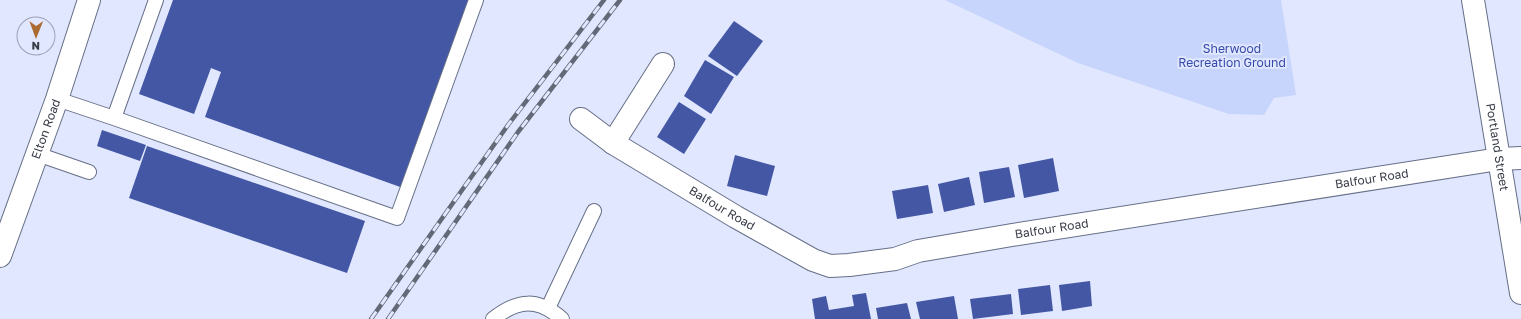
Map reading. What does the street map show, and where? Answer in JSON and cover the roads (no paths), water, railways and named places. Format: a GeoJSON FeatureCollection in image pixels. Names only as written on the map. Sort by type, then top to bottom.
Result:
{"type":"FeatureCollection","features":[{"type":"Feature","properties":{"kind":"street","name":"Elton Road"},"geometry":{"type":"LineString","coordinates":[[0,256],[57,99],[90,0]]}},
{"type":"Feature","properties":{"kind":"street","name":"Portland Street"},"geometry":{"type":"LineString","coordinates":[[1473,0],[1521,293]]}},
{"type":"Feature","properties":{"kind":"street"},"geometry":{"type":"LineString","coordinates":[[613,143],[663,64]]}},
{"type":"Feature","properties":{"kind":"street","name":"Balfour Road"},"geometry":{"type":"LineString","coordinates":[[581,119],[613,143],[736,216],[814,260],[830,266],[895,259],[918,251],[1012,235],[1499,159],[1521,158]]}},
{"type":"Feature","properties":{"kind":"lane"},"geometry":{"type":"LineString","coordinates":[[114,118],[156,0]]}},
{"type":"Feature","properties":{"kind":"lane"},"geometry":{"type":"LineString","coordinates":[[57,99],[397,218],[476,0]]}},
{"type":"Feature","properties":{"kind":"lane"},"geometry":{"type":"LineString","coordinates":[[37,154],[89,172]]}},
{"type":"Feature","properties":{"kind":"lane"},"geometry":{"type":"LineString","coordinates":[[548,308],[594,211]]}},
{"type":"Feature","properties":{"kind":"lane"},"geometry":{"type":"LineString","coordinates":[[493,319],[516,304],[539,304],[548,308],[562,319]]}},
{"type":"Feature","properties":{"kind":"railway"},"geometry":{"type":"LineString","coordinates":[[371,319],[508,125],[604,0]]}},
{"type":"Feature","properties":{"kind":"railway"},"geometry":{"type":"LineString","coordinates":[[388,319],[518,132],[620,0]]}},
{"type":"Feature","properties":{"kind":"park label","name":"Sherwood Recreation Ground"},"geometry":{"type":"Point","coordinates":[1232,56]}}]}
